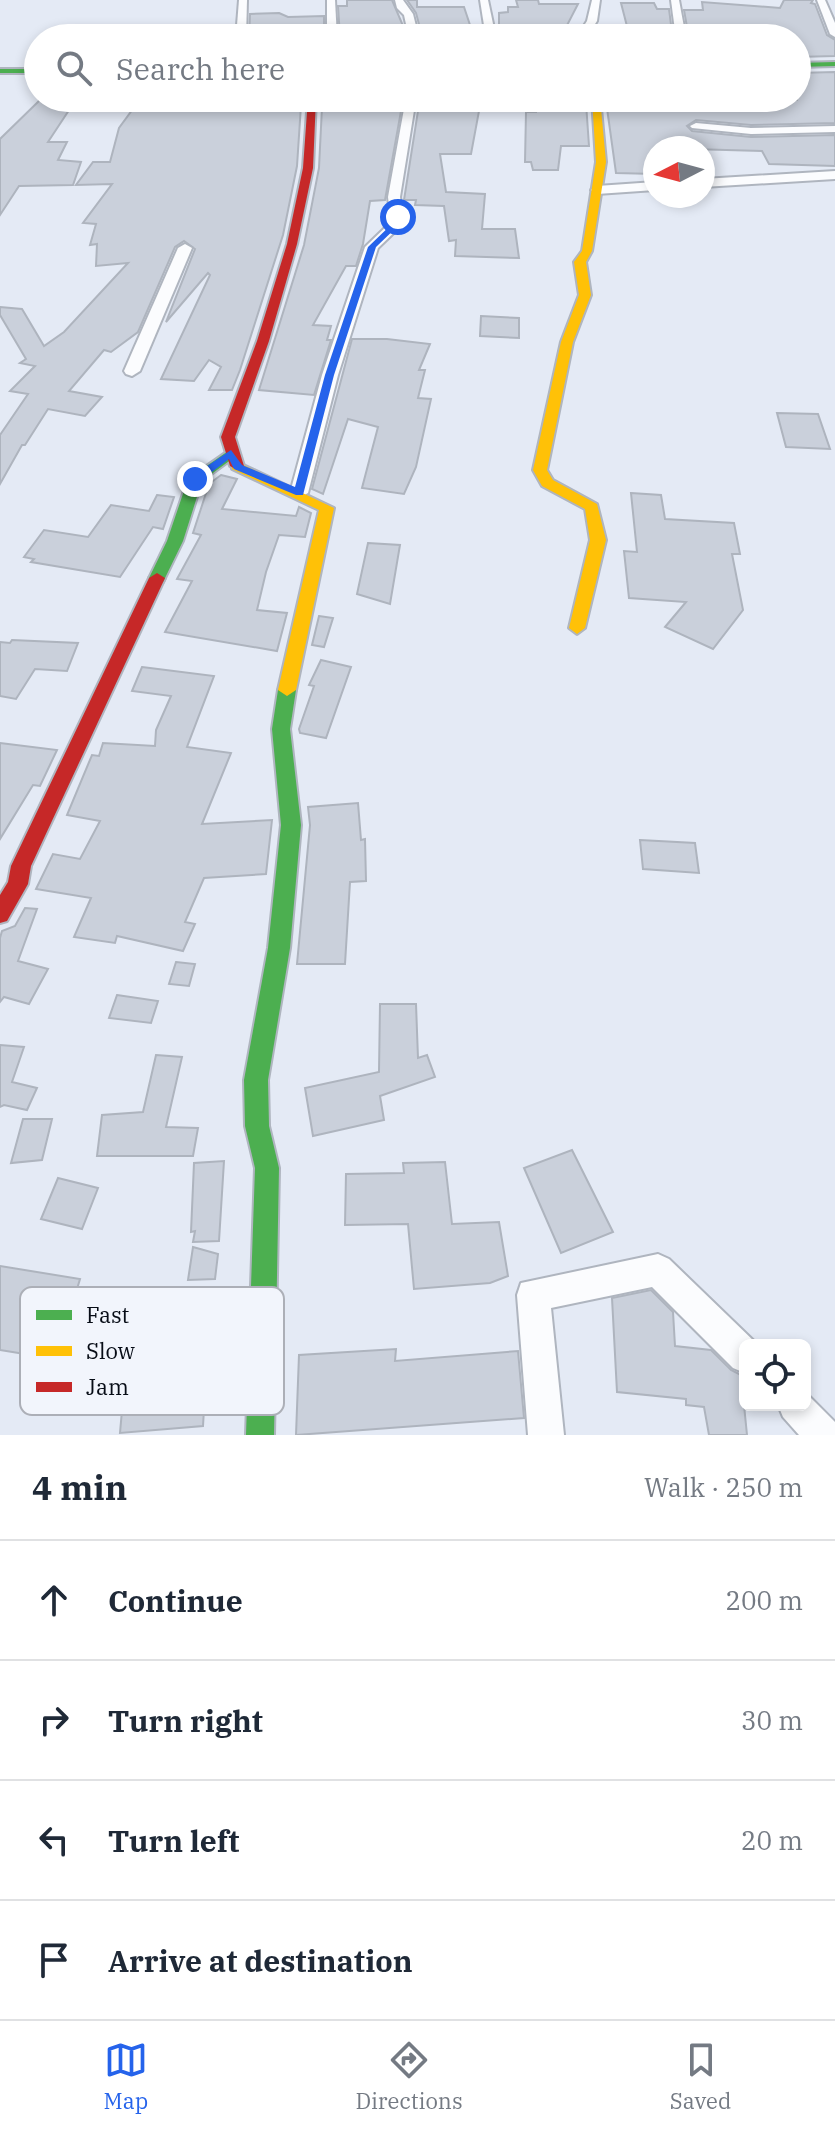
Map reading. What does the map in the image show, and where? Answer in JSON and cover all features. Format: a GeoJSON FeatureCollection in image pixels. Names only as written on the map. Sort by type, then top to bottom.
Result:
{"type":"FeatureCollection","features":[{"type":"Feature","properties":{"kind":"street"},"geometry":{"type":"LineString","coordinates":[[242,24],[243,0]]}},
{"type":"Feature","properties":{"kind":"street"},"geometry":{"type":"LineString","coordinates":[[331,0],[332,24]]}},
{"type":"Feature","properties":{"kind":"street"},"geometry":{"type":"LineString","coordinates":[[399,0],[410,24]]}},
{"type":"Feature","properties":{"kind":"street"},"geometry":{"type":"LineString","coordinates":[[484,0],[488,24]]}},
{"type":"Feature","properties":{"kind":"street"},"geometry":{"type":"LineString","coordinates":[[590,24],[596,0]]}},
{"type":"Feature","properties":{"kind":"street"},"geometry":{"type":"LineString","coordinates":[[675,0],[679,24]]}},
{"type":"Feature","properties":{"kind":"street"},"geometry":{"type":"LineString","coordinates":[[821,0],[835,34]]}},
{"type":"Feature","properties":{"kind":"street"},"geometry":{"type":"LineString","coordinates":[[811,65],[835,64]]}},
{"type":"Feature","properties":{"kind":"street"},"geometry":{"type":"LineString","coordinates":[[0,71],[24,71]]}},
{"type":"Feature","properties":{"kind":"street"},"geometry":{"type":"LineString","coordinates":[[264,1287],[267,1168],[257,1126],[256,1080],[279,948],[291,825],[281,729],[289,674],[327,508],[238,467],[228,437],[274,316],[285,273],[307,176],[311,112]]}},
{"type":"Feature","properties":{"kind":"street"},"geometry":{"type":"LineString","coordinates":[[299,493],[310,440],[372,247],[398,223],[394,197],[409,112]]}},
{"type":"Feature","properties":{"kind":"street"},"geometry":{"type":"LineString","coordinates":[[577,628],[598,540],[592,507],[547,483],[540,470],[567,342],[585,295],[580,262],[587,251],[601,162],[595,112]]}},
{"type":"Feature","properties":{"kind":"street"},"geometry":{"type":"LineString","coordinates":[[696,126],[751,131],[835,129]]}},
{"type":"Feature","properties":{"kind":"street"},"geometry":{"type":"LineString","coordinates":[[715,182],[835,175]]}},
{"type":"Feature","properties":{"kind":"street"},"geometry":{"type":"LineString","coordinates":[[597,190],[643,187]]}},
{"type":"Feature","properties":{"kind":"street"},"geometry":{"type":"LineString","coordinates":[[132,371],[185,248]]}},
{"type":"Feature","properties":{"kind":"street"},"geometry":{"type":"LineString","coordinates":[[0,914],[18,884],[21,866],[175,541],[195,479],[231,453]]}},
{"type":"Feature","properties":{"kind":"street"},"geometry":{"type":"LineString","coordinates":[[546,1435],[533,1295],[658,1270],[739,1350]]}},
{"type":"Feature","properties":{"kind":"street"},"geometry":{"type":"LineString","coordinates":[[801,1411],[823,1435]]}},
{"type":"Feature","properties":{"kind":"street"},"geometry":{"type":"LineString","coordinates":[[260,1435],[261,1415]]}},
{"type":"Feature","properties":{"kind":"building"},"geometry":{"type":"Polygon","coordinates":[[[347,0],[392,0],[402,24],[339,24],[338,6],[347,6],[347,0]]]}},
{"type":"Feature","properties":{"kind":"building"},"geometry":{"type":"Polygon","coordinates":[[[407,0],[417,0],[417,7],[464,7],[470,24],[419,24],[407,0]]]}},
{"type":"Feature","properties":{"kind":"building"},"geometry":{"type":"Polygon","coordinates":[[[516,0],[538,0],[539,4],[578,4],[568,24],[499,24],[499,13],[508,12],[508,7],[518,7],[516,0]]]}},
{"type":"Feature","properties":{"kind":"building"},"geometry":{"type":"Polygon","coordinates":[[[784,0],[813,0],[811,3],[815,4],[827,35],[835,40],[835,56],[811,57],[811,24],[686,24],[684,10],[703,10],[702,2],[780,8],[784,0]]]}},
{"type":"Feature","properties":{"kind":"building"},"geometry":{"type":"Polygon","coordinates":[[[621,3],[654,3],[657,9],[669,9],[671,24],[626,24],[621,3]]]}},
{"type":"Feature","properties":{"kind":"building"},"geometry":{"type":"Polygon","coordinates":[[[250,14],[324,16],[324,24],[250,24],[250,14]]]}},
{"type":"Feature","properties":{"kind":"building"},"geometry":{"type":"Polygon","coordinates":[[[835,72],[835,123],[751,125],[696,120],[687,126],[692,131],[751,137],[835,135],[835,166],[769,164],[762,151],[715,150],[715,136],[643,136],[643,174],[616,173],[608,112],[811,112],[811,73],[835,72]]]}},
{"type":"Feature","properties":{"kind":"building"},"geometry":{"type":"Polygon","coordinates":[[[28,112],[68,112],[48,142],[67,142],[58,160],[81,162],[73,185],[19,186],[0,215],[0,139],[28,112]]]}},
{"type":"Feature","properties":{"kind":"building"},"geometry":{"type":"Polygon","coordinates":[[[131,112],[301,112],[297,166],[283,235],[240,370],[232,390],[209,390],[221,367],[209,360],[194,381],[161,379],[210,275],[208,273],[166,322],[195,249],[184,241],[175,247],[138,332],[111,352],[104,350],[69,391],[102,397],[85,416],[48,409],[25,445],[22,445],[0,484],[0,435],[28,394],[10,391],[35,366],[20,363],[26,359],[0,315],[0,307],[22,309],[44,346],[64,332],[128,263],[96,266],[97,244],[90,245],[96,224],[83,223],[112,184],[76,185],[93,162],[110,162],[119,128],[131,112]]]}},
{"type":"Feature","properties":{"kind":"building"},"geometry":{"type":"Polygon","coordinates":[[[322,112],[401,112],[385,200],[370,201],[356,266],[346,266],[313,325],[331,326],[327,340],[331,340],[314,395],[259,390],[304,245],[319,168],[322,112]]]}},
{"type":"Feature","properties":{"kind":"building"},"geometry":{"type":"Polygon","coordinates":[[[418,112],[479,112],[471,154],[440,154],[446,192],[485,194],[482,229],[515,229],[519,258],[455,256],[456,240],[449,241],[444,206],[415,205],[416,200],[404,200],[418,112]]]}},
{"type":"Feature","properties":{"kind":"building"},"geometry":{"type":"Polygon","coordinates":[[[526,112],[587,112],[589,146],[561,146],[558,170],[533,170],[531,162],[525,162],[526,112]]]}},
{"type":"Feature","properties":{"kind":"building"},"geometry":{"type":"Polygon","coordinates":[[[481,316],[519,318],[519,338],[480,336],[481,316]]]}},
{"type":"Feature","properties":{"kind":"building"},"geometry":{"type":"Polygon","coordinates":[[[352,339],[430,344],[419,370],[425,370],[418,398],[431,399],[416,467],[404,494],[362,488],[378,427],[348,419],[323,494],[312,489],[352,339]]]}},
{"type":"Feature","properties":{"kind":"building"},"geometry":{"type":"Polygon","coordinates":[[[777,413],[818,414],[830,449],[786,447],[777,413]]]}},
{"type":"Feature","properties":{"kind":"building"},"geometry":{"type":"Polygon","coordinates":[[[221,475],[237,479],[222,509],[296,516],[299,507],[311,513],[305,537],[279,535],[266,572],[257,610],[287,613],[277,651],[165,632],[192,581],[177,579],[201,535],[193,533],[209,484],[221,475]]]}},
{"type":"Feature","properties":{"kind":"building"},"geometry":{"type":"Polygon","coordinates":[[[631,493],[661,495],[665,519],[734,523],[740,554],[732,554],[743,610],[713,649],[665,627],[686,602],[629,598],[624,551],[637,552],[631,493]]]}},
{"type":"Feature","properties":{"kind":"building"},"geometry":{"type":"Polygon","coordinates":[[[157,495],[174,497],[163,529],[153,527],[120,577],[31,562],[34,559],[24,557],[44,530],[88,537],[111,505],[149,511],[157,495]]]}},
{"type":"Feature","properties":{"kind":"building"},"geometry":{"type":"Polygon","coordinates":[[[368,543],[400,545],[390,604],[357,594],[368,543]]]}},
{"type":"Feature","properties":{"kind":"building"},"geometry":{"type":"Polygon","coordinates":[[[319,616],[333,618],[324,647],[312,645],[319,616]]]}},
{"type":"Feature","properties":{"kind":"building"},"geometry":{"type":"Polygon","coordinates":[[[12,640],[78,643],[67,671],[35,669],[16,699],[0,696],[0,642],[10,643],[12,640]]]}},
{"type":"Feature","properties":{"kind":"building"},"geometry":{"type":"Polygon","coordinates":[[[321,660],[351,667],[326,738],[300,733],[299,729],[314,686],[309,685],[321,660]]]}},
{"type":"Feature","properties":{"kind":"building"},"geometry":{"type":"Polygon","coordinates":[[[142,667],[214,676],[187,747],[231,753],[202,824],[272,820],[266,874],[204,878],[185,922],[195,924],[183,951],[117,936],[115,943],[74,937],[91,898],[36,889],[53,854],[80,859],[100,821],[67,815],[92,755],[99,756],[103,743],[155,746],[156,730],[171,696],[132,691],[142,667]]]}},
{"type":"Feature","properties":{"kind":"building"},"geometry":{"type":"Polygon","coordinates":[[[0,743],[57,750],[40,786],[33,785],[0,839],[0,743]]]}},
{"type":"Feature","properties":{"kind":"building"},"geometry":{"type":"Polygon","coordinates":[[[358,803],[361,840],[365,839],[366,881],[350,882],[345,964],[297,964],[310,825],[308,807],[358,803]]]}},
{"type":"Feature","properties":{"kind":"building"},"geometry":{"type":"Polygon","coordinates":[[[640,840],[695,843],[699,873],[643,869],[640,840]]]}},
{"type":"Feature","properties":{"kind":"building"},"geometry":{"type":"Polygon","coordinates":[[[25,908],[37,909],[18,961],[48,969],[29,1004],[4,997],[0,1002],[0,938],[2,931],[15,926],[25,908]]]}},
{"type":"Feature","properties":{"kind":"building"},"geometry":{"type":"Polygon","coordinates":[[[176,962],[195,964],[189,986],[169,984],[176,962]]]}},
{"type":"Feature","properties":{"kind":"building"},"geometry":{"type":"Polygon","coordinates":[[[117,995],[158,1001],[151,1023],[109,1018],[117,995]]]}},
{"type":"Feature","properties":{"kind":"building"},"geometry":{"type":"Polygon","coordinates":[[[380,1004],[416,1004],[418,1058],[427,1055],[435,1077],[380,1096],[384,1120],[313,1136],[305,1088],[379,1072],[380,1004]]]}},
{"type":"Feature","properties":{"kind":"building"},"geometry":{"type":"Polygon","coordinates":[[[0,1045],[24,1047],[12,1082],[37,1088],[27,1110],[4,1105],[0,1107],[0,1045]]]}},
{"type":"Feature","properties":{"kind":"building"},"geometry":{"type":"Polygon","coordinates":[[[156,1055],[182,1057],[166,1127],[198,1128],[193,1156],[97,1156],[102,1115],[143,1112],[156,1055]]]}},
{"type":"Feature","properties":{"kind":"building"},"geometry":{"type":"Polygon","coordinates":[[[23,1119],[52,1119],[42,1160],[11,1163],[23,1119]]]}},
{"type":"Feature","properties":{"kind":"building"},"geometry":{"type":"Polygon","coordinates":[[[572,1150],[613,1232],[561,1253],[524,1168],[572,1150]]]}},
{"type":"Feature","properties":{"kind":"building"},"geometry":{"type":"Polygon","coordinates":[[[224,1161],[219,1241],[193,1242],[194,1163],[224,1161]]]}},
{"type":"Feature","properties":{"kind":"building"},"geometry":{"type":"Polygon","coordinates":[[[445,1162],[452,1224],[499,1222],[508,1276],[490,1283],[414,1289],[408,1224],[345,1225],[346,1174],[404,1173],[403,1163],[445,1162]]]}},
{"type":"Feature","properties":{"kind":"building"},"geometry":{"type":"Polygon","coordinates":[[[58,1178],[98,1188],[82,1229],[41,1219],[58,1178]]]}},
{"type":"Feature","properties":{"kind":"building"},"geometry":{"type":"Polygon","coordinates":[[[193,1247],[218,1254],[215,1279],[188,1280],[193,1247]]]}},
{"type":"Feature","properties":{"kind":"building"},"geometry":{"type":"Polygon","coordinates":[[[0,1266],[80,1279],[78,1287],[20,1287],[20,1353],[0,1350],[0,1266]]]}},
{"type":"Feature","properties":{"kind":"building"},"geometry":{"type":"Polygon","coordinates":[[[651,1290],[673,1312],[675,1346],[711,1350],[739,1374],[739,1411],[745,1411],[747,1435],[709,1435],[704,1407],[686,1405],[686,1399],[617,1392],[612,1298],[651,1290]]]}},
{"type":"Feature","properties":{"kind":"building"},"geometry":{"type":"Polygon","coordinates":[[[396,1349],[395,1361],[518,1351],[524,1418],[296,1435],[299,1355],[396,1349]]]}},
{"type":"Feature","properties":{"kind":"building"},"geometry":{"type":"Polygon","coordinates":[[[122,1415],[204,1415],[203,1426],[120,1433],[122,1415]]]}},
{"type":"Feature","properties":{"kind":"traffic: fast"},"geometry":{"type":"LineString","coordinates":[[811,65],[835,64]]}},
{"type":"Feature","properties":{"kind":"traffic: fast"},"geometry":{"type":"LineString","coordinates":[[0,71],[24,71]]}},
{"type":"Feature","properties":{"kind":"traffic: fast"},"geometry":{"type":"LineString","coordinates":[[157,578],[175,541],[195,479],[231,453]]}},
{"type":"Feature","properties":{"kind":"traffic: fast"},"geometry":{"type":"LineString","coordinates":[[264,1287],[267,1168],[257,1126],[256,1080],[279,948],[291,825],[281,729],[287,690]]}},
{"type":"Feature","properties":{"kind":"traffic: fast"},"geometry":{"type":"LineString","coordinates":[[260,1435],[261,1415]]}},
{"type":"Feature","properties":{"kind":"traffic: slow"},"geometry":{"type":"LineString","coordinates":[[577,628],[598,540],[592,507],[547,483],[540,470],[567,342],[585,295],[580,262],[587,251],[601,162],[597,112]]}},
{"type":"Feature","properties":{"kind":"traffic: slow"},"geometry":{"type":"LineString","coordinates":[[237,466],[327,508],[287,690]]}},
{"type":"Feature","properties":{"kind":"traffic: jam"},"geometry":{"type":"LineString","coordinates":[[237,466],[228,437],[263,341],[292,244],[308,168],[311,112]]}},
{"type":"Feature","properties":{"kind":"traffic: jam"},"geometry":{"type":"LineString","coordinates":[[0,914],[18,884],[21,866],[157,578]]}},
{"type":"Feature","properties":{"kind":"route"},"geometry":{"type":"LineString","coordinates":[[195,479],[231,453],[238,467],[299,493],[310,440],[372,247],[398,223],[398,217]]}}]}
